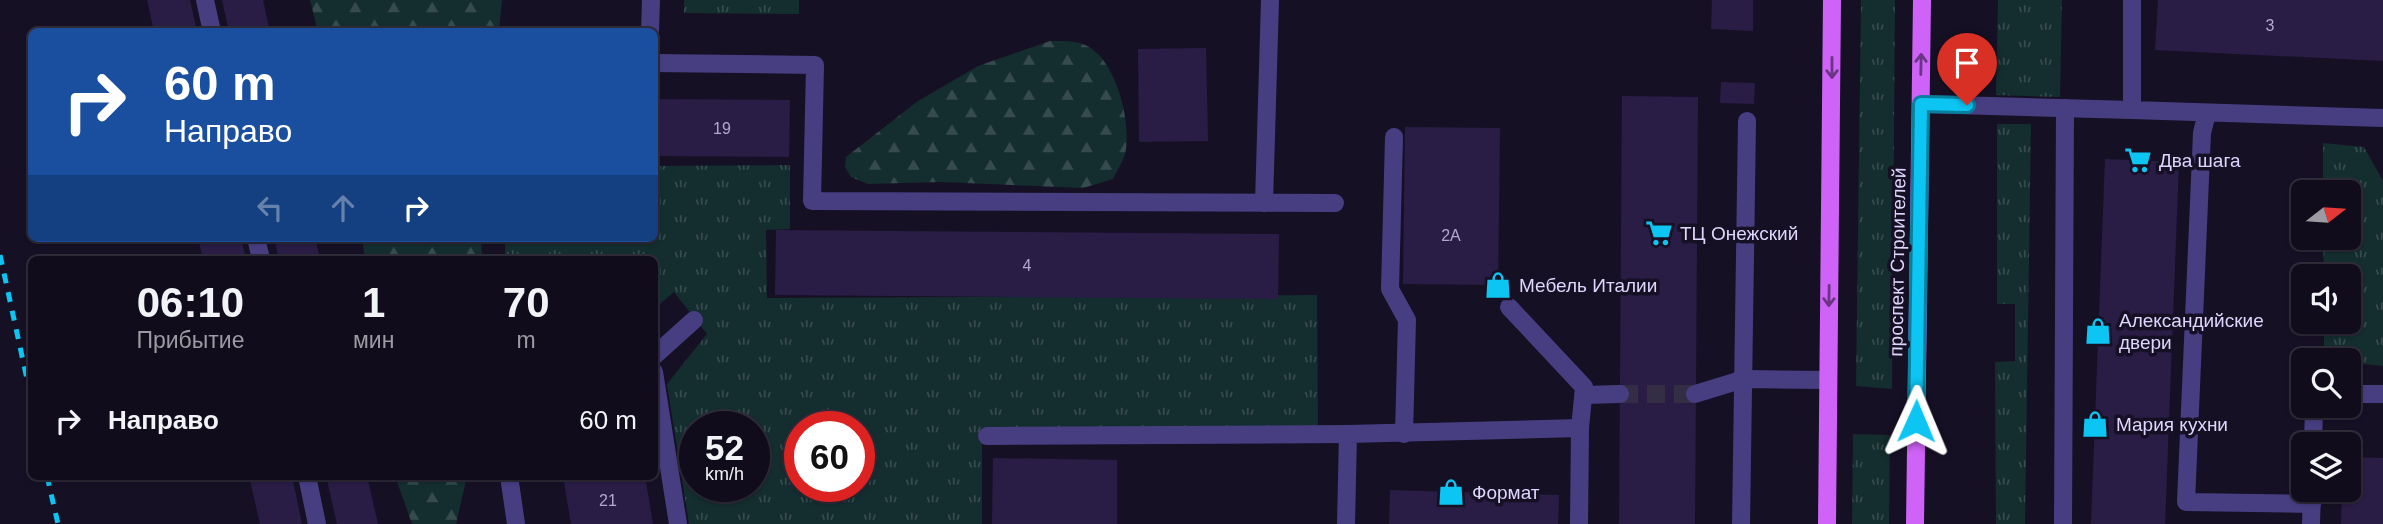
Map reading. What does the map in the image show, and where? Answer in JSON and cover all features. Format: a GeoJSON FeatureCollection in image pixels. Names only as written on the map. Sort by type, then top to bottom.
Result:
{"type":"FeatureCollection","features":[{"type":"Feature","properties":{"kind":"main road"},"geometry":{"type":"LineString","coordinates":[[1827,524],[1832,0]]}},
{"type":"Feature","properties":{"kind":"main road","name":"проспект Строителей"},"geometry":{"type":"LineString","coordinates":[[1915,524],[1922,0]]}},
{"type":"Feature","properties":{"kind":"lane"},"geometry":{"type":"LineString","coordinates":[[205,0],[211,28]]}},
{"type":"Feature","properties":{"kind":"lane"},"geometry":{"type":"LineString","coordinates":[[650,28],[651,0]]}},
{"type":"Feature","properties":{"kind":"lane"},"geometry":{"type":"LineString","coordinates":[[1264,203],[1270,0]]}},
{"type":"Feature","properties":{"kind":"lane"},"geometry":{"type":"LineString","coordinates":[[2132,0],[2132,110]]}},
{"type":"Feature","properties":{"kind":"lane"},"geometry":{"type":"LineString","coordinates":[[658,63],[815,65],[812,201],[1335,203]]}},
{"type":"Feature","properties":{"kind":"lane"},"geometry":{"type":"LineString","coordinates":[[1921,104],[2383,118]]}},
{"type":"Feature","properties":{"kind":"lane"},"geometry":{"type":"LineString","coordinates":[[2063,524],[2065,108]]}},
{"type":"Feature","properties":{"kind":"lane"},"geometry":{"type":"LineString","coordinates":[[2207,113],[2202,133],[2186,502],[2291,498]]}},
{"type":"Feature","properties":{"kind":"lane"},"geometry":{"type":"LineString","coordinates":[[1741,524],[1747,121]]}},
{"type":"Feature","properties":{"kind":"lane"},"geometry":{"type":"LineString","coordinates":[[1394,137],[1390,289],[1407,320],[1404,434]]}},
{"type":"Feature","properties":{"kind":"lane"},"geometry":{"type":"LineString","coordinates":[[1509,307],[1584,387],[1580,428],[1579,524]]}},
{"type":"Feature","properties":{"kind":"lane"},"geometry":{"type":"LineString","coordinates":[[658,352],[694,320]]}},
{"type":"Feature","properties":{"kind":"lane"},"geometry":{"type":"LineString","coordinates":[[1695,394],[1744,379],[1828,380]]}},
{"type":"Feature","properties":{"kind":"lane"},"geometry":{"type":"LineString","coordinates":[[1584,394],[1619,394]]}},
{"type":"Feature","properties":{"kind":"lane"},"geometry":{"type":"LineString","coordinates":[[2361,394],[2383,394]]}},
{"type":"Feature","properties":{"kind":"lane"},"geometry":{"type":"LineString","coordinates":[[658,397],[678,524]]}},
{"type":"Feature","properties":{"kind":"lane"},"geometry":{"type":"LineString","coordinates":[[987,436],[1404,434],[1580,428]]}},
{"type":"Feature","properties":{"kind":"lane"},"geometry":{"type":"LineString","coordinates":[[1346,524],[1349,434]]}},
{"type":"Feature","properties":{"kind":"lane"},"geometry":{"type":"LineString","coordinates":[[308,480],[317,524]]}},
{"type":"Feature","properties":{"kind":"lane"},"geometry":{"type":"LineString","coordinates":[[510,480],[516,524]]}},
{"type":"Feature","properties":{"kind":"lane"},"geometry":{"type":"LineString","coordinates":[[2311,524],[2312,502]]}},
{"type":"Feature","properties":{"kind":"green space"},"geometry":{"type":"Polygon","coordinates":[[[310,0],[502,0],[499,28],[317,28],[310,0]]]}},
{"type":"Feature","properties":{"kind":"green space"},"geometry":{"type":"Polygon","coordinates":[[[684,0],[799,0],[799,14],[684,13],[684,0]]]}},
{"type":"Feature","properties":{"kind":"green space"},"geometry":{"type":"Polygon","coordinates":[[[1861,0],[1895,0],[1892,389],[1856,386],[1861,0]]]}},
{"type":"Feature","properties":{"kind":"green space"},"geometry":{"type":"Polygon","coordinates":[[[1998,0],[2062,0],[2060,97],[1996,95],[1998,0]]]}},
{"type":"Feature","properties":{"kind":"green space"},"geometry":{"type":"Polygon","coordinates":[[[1050,41],[1088,46],[1101,57],[1115,81],[1124,109],[1127,137],[1124,157],[1113,179],[1083,188],[941,182],[868,184],[851,177],[845,167],[846,157],[918,101],[978,66],[1050,41]]]}},
{"type":"Feature","properties":{"kind":"green space"},"geometry":{"type":"Polygon","coordinates":[[[1997,124],[2031,124],[2025,524],[1996,524],[1995,362],[2015,361],[2015,304],[1997,304],[1997,124]]]}},
{"type":"Feature","properties":{"kind":"green space"},"geometry":{"type":"Polygon","coordinates":[[[2323,143],[2364,147],[2383,181],[2383,366],[2361,364],[2361,348],[2324,348],[2324,334],[2361,334],[2361,264],[2324,264],[2323,250],[2361,250],[2361,180],[2323,180],[2323,143]]]}},
{"type":"Feature","properties":{"kind":"green space"},"geometry":{"type":"Polygon","coordinates":[[[790,165],[790,229],[766,230],[767,298],[1317,295],[1318,427],[982,428],[982,524],[689,524],[686,502],[770,502],[770,411],[679,411],[679,460],[667,384],[707,334],[674,292],[658,305],[658,256],[505,256],[505,242],[658,242],[658,166],[790,165]]]}},
{"type":"Feature","properties":{"kind":"green space"},"geometry":{"type":"Polygon","coordinates":[[[363,242],[481,242],[482,256],[365,256],[363,242]]]}},
{"type":"Feature","properties":{"kind":"green space"},"geometry":{"type":"Polygon","coordinates":[[[1853,434],[1890,435],[1889,524],[1852,524],[1853,434]]]}},
{"type":"Feature","properties":{"kind":"green space"},"geometry":{"type":"Polygon","coordinates":[[[396,480],[466,480],[456,524],[412,524],[396,480]]]}},
{"type":"Feature","properties":{"kind":"building"},"geometry":{"type":"Polygon","coordinates":[[[147,0],[190,0],[196,28],[153,28],[147,0]]]}},
{"type":"Feature","properties":{"kind":"building"},"geometry":{"type":"Polygon","coordinates":[[[222,0],[263,0],[269,28],[228,28],[222,0]]]}},
{"type":"Feature","properties":{"kind":"building"},"geometry":{"type":"Polygon","coordinates":[[[1712,0],[1753,0],[1753,31],[1711,29],[1712,0]]]}},
{"type":"Feature","properties":{"kind":"building"},"geometry":{"type":"Polygon","coordinates":[[[2158,0],[2383,0],[2383,61],[2155,50],[2158,0]]]}},
{"type":"Feature","properties":{"kind":"building"},"geometry":{"type":"Polygon","coordinates":[[[1206,48],[1208,141],[1139,142],[1138,49],[1206,48]]]}},
{"type":"Feature","properties":{"kind":"building"},"geometry":{"type":"Polygon","coordinates":[[[1721,82],[1755,83],[1754,104],[1720,103],[1721,82]]]}},
{"type":"Feature","properties":{"kind":"building","name":"ТЦ Онежский"},"geometry":{"type":"Polygon","coordinates":[[[1622,96],[1698,97],[1695,524],[1619,524],[1622,96]]]}},
{"type":"Feature","properties":{"kind":"building"},"geometry":{"type":"Polygon","coordinates":[[[658,99],[790,100],[789,157],[658,156],[658,99]]]}},
{"type":"Feature","properties":{"kind":"building"},"geometry":{"type":"Polygon","coordinates":[[[1405,127],[1500,128],[1498,285],[1403,284],[1405,127]]]}},
{"type":"Feature","properties":{"kind":"building"},"geometry":{"type":"Polygon","coordinates":[[[2105,159],[2179,162],[2165,524],[2091,524],[2105,159]]]}},
{"type":"Feature","properties":{"kind":"building"},"geometry":{"type":"Polygon","coordinates":[[[776,230],[1279,234],[1278,299],[775,295],[776,230]]]}},
{"type":"Feature","properties":{"kind":"building"},"geometry":{"type":"Polygon","coordinates":[[[199,242],[242,242],[245,256],[202,256],[199,242]]]}},
{"type":"Feature","properties":{"kind":"building"},"geometry":{"type":"Polygon","coordinates":[[[275,242],[316,242],[319,256],[278,256],[275,242]]]}},
{"type":"Feature","properties":{"kind":"building"},"geometry":{"type":"Polygon","coordinates":[[[2361,457],[2383,458],[2383,524],[2341,524],[2342,502],[2361,502],[2361,457]]]}},
{"type":"Feature","properties":{"kind":"building"},"geometry":{"type":"Polygon","coordinates":[[[993,458],[1117,460],[1117,524],[992,524],[993,458]]]}},
{"type":"Feature","properties":{"kind":"building"},"geometry":{"type":"Polygon","coordinates":[[[250,480],[293,480],[302,524],[260,524],[250,480]]]}},
{"type":"Feature","properties":{"kind":"building"},"geometry":{"type":"Polygon","coordinates":[[[327,480],[368,480],[378,524],[337,524],[327,480]]]}},
{"type":"Feature","properties":{"kind":"building"},"geometry":{"type":"Polygon","coordinates":[[[564,480],[646,480],[653,524],[571,524],[564,480]]]}},
{"type":"Feature","properties":{"kind":"building"},"geometry":{"type":"Polygon","coordinates":[[[1390,490],[1559,495],[1558,524],[1389,524],[1390,490]]]}},
{"type":"Feature","properties":{"kind":"tunnel"},"geometry":{"type":"LineString","coordinates":[[1620,394],[1695,394]]}},
{"type":"Feature","properties":{"kind":"railway"},"geometry":{"type":"LineString","coordinates":[[0,255],[28,384]]}},
{"type":"Feature","properties":{"kind":"railway"},"geometry":{"type":"LineString","coordinates":[[48,480],[58,524]]}},
{"type":"Feature","properties":{"kind":"place","name":"Два шага"},"geometry":{"type":"Point","coordinates":[2138,160]}},
{"type":"Feature","properties":{"kind":"place","name":"ТЦ Онежский"},"geometry":{"type":"Point","coordinates":[1659,233]}},
{"type":"Feature","properties":{"kind":"place","name":"Мебель Италии"},"geometry":{"type":"Point","coordinates":[1498,285]}},
{"type":"Feature","properties":{"kind":"place","name":"Александийские двери"},"geometry":{"type":"Point","coordinates":[2098,331]}},
{"type":"Feature","properties":{"kind":"place","name":"Мария кухни"},"geometry":{"type":"Point","coordinates":[2095,424]}},
{"type":"Feature","properties":{"kind":"place","name":"Формат"},"geometry":{"type":"Point","coordinates":[1451,492]}},
{"type":"Feature","properties":{"kind":"route"},"geometry":{"type":"LineString","coordinates":[[1916,421],[1921,104],[1967,105]]}}]}
